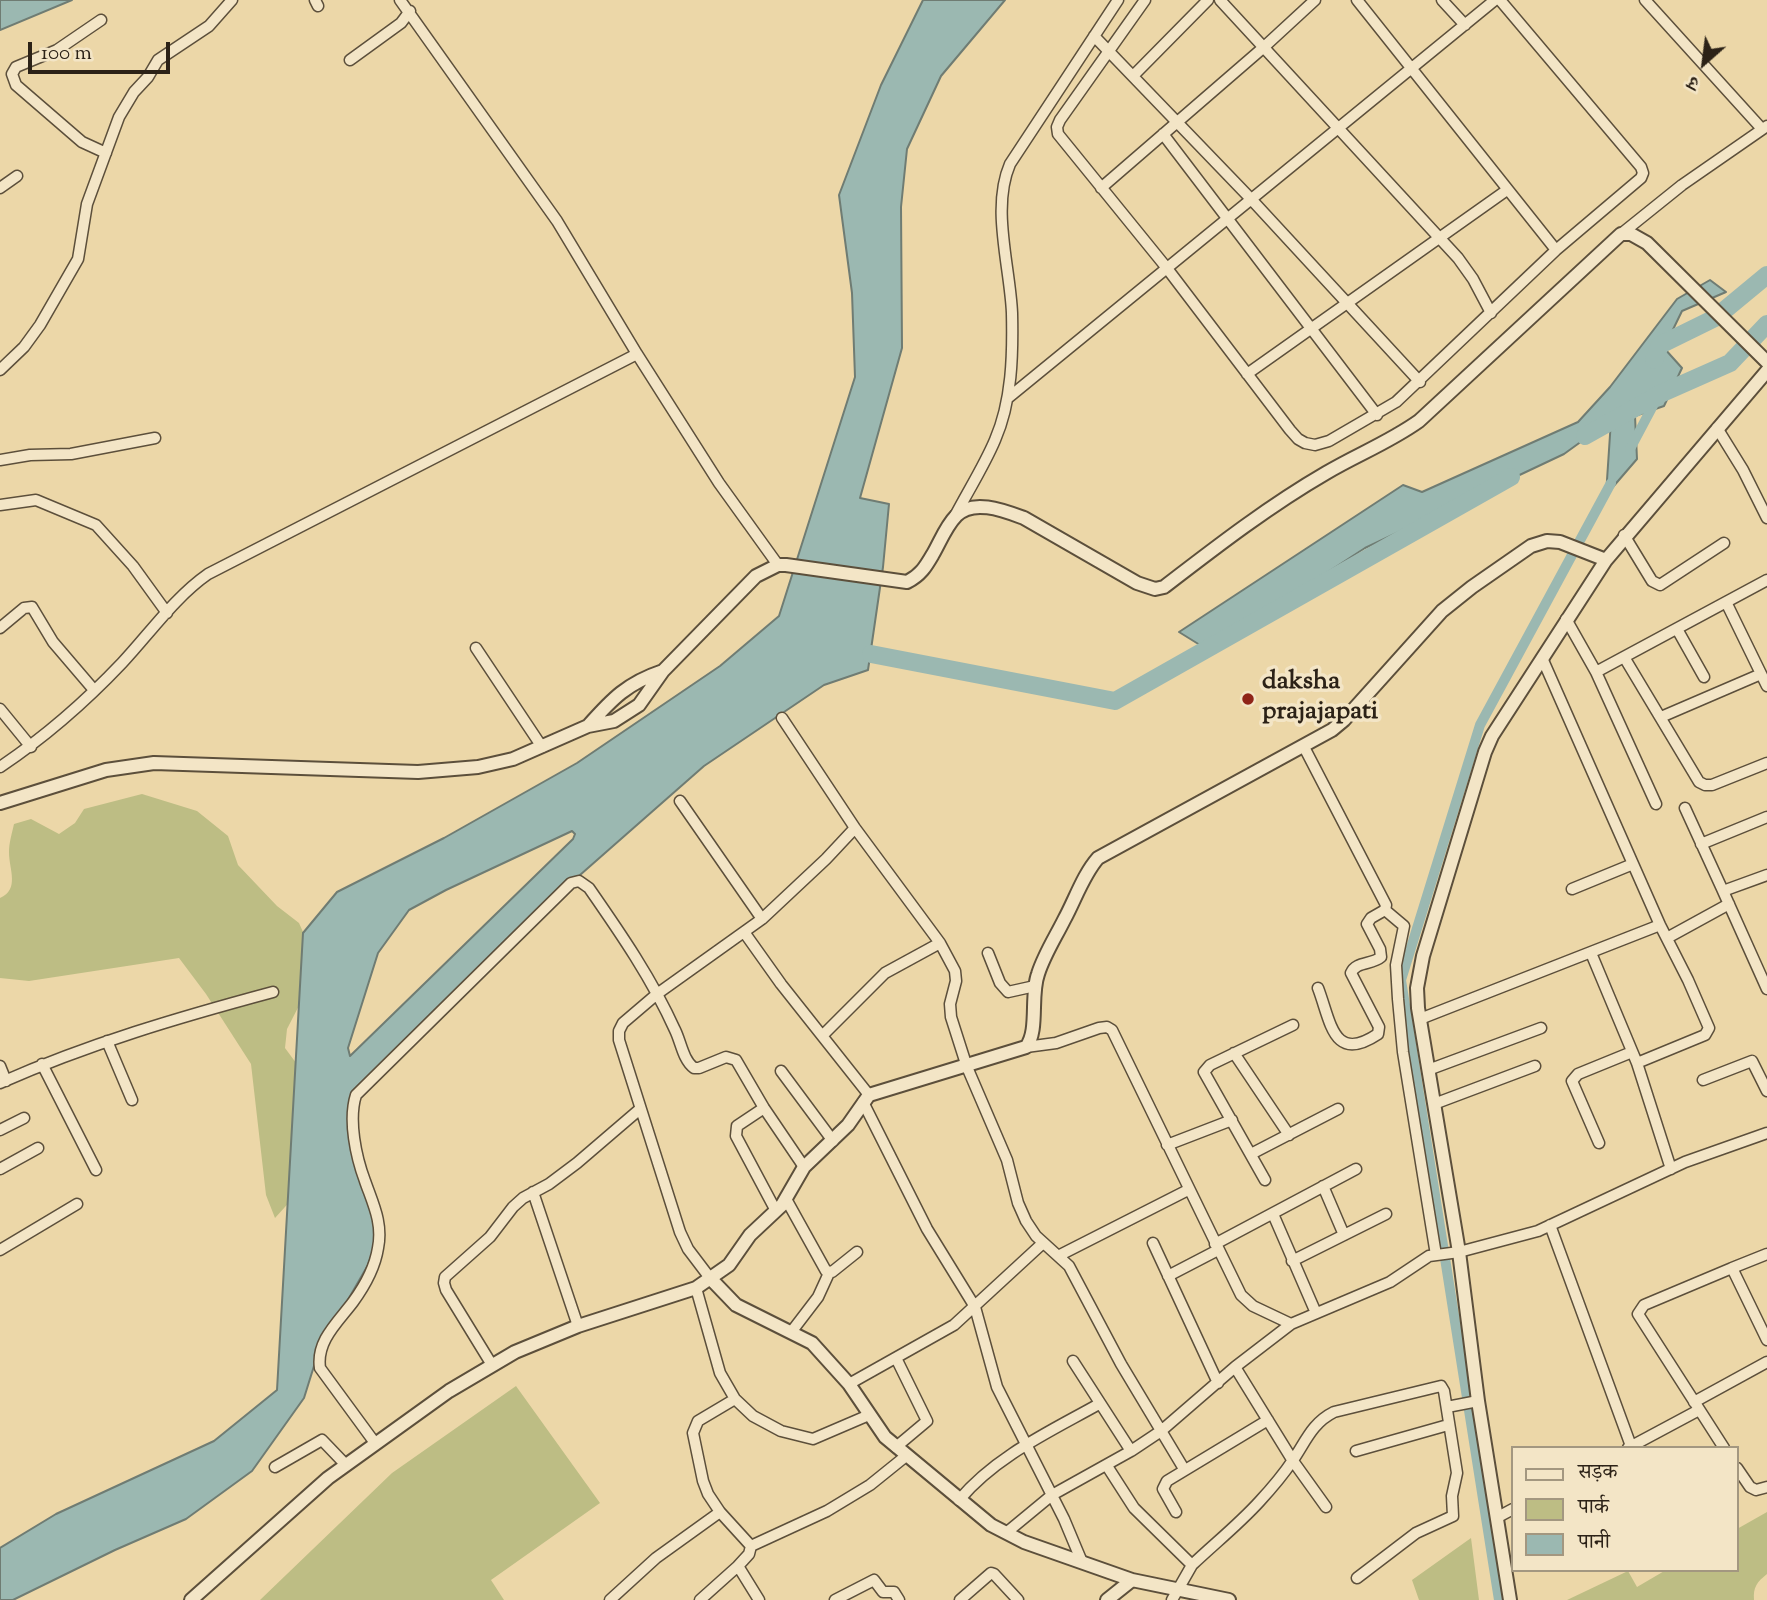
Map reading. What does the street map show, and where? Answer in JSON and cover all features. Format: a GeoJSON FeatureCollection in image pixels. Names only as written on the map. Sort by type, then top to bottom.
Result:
{"type":"FeatureCollection","features":[{"type":"Feature","properties":{"kind":"street"},"geometry":{"type":"LineString","coordinates":[[0,370],[31,337],[78,259],[87,204],[122,111],[158,60],[208,26],[232,0]]}},
{"type":"Feature","properties":{"kind":"street"},"geometry":{"type":"LineString","coordinates":[[400,0],[557,221],[719,483],[782,565]]}},
{"type":"Feature","properties":{"kind":"street"},"geometry":{"type":"LineString","coordinates":[[0,803],[106,770],[154,763],[418,772],[478,767],[513,759],[588,726],[614,721],[626,715],[639,705],[663,671],[756,576],[782,565],[887,581],[908,582],[917,577],[955,517],[995,442],[1008,398],[1012,323],[1003,179],[1010,164],[1118,0]]}},
{"type":"Feature","properties":{"kind":"street"},"geometry":{"type":"LineString","coordinates":[[1008,398],[1166,267],[1498,0],[1641,167],[1643,173],[1641,178],[1556,250],[1396,402],[1329,441],[1315,445],[1304,443],[1290,430],[1166,267],[1061,139],[1057,127],[1145,0]]}},
{"type":"Feature","properties":{"kind":"street"},"geometry":{"type":"LineString","coordinates":[[1133,76],[1208,0]]}},
{"type":"Feature","properties":{"kind":"street"},"geometry":{"type":"LineString","coordinates":[[1220,0],[1441,238],[1467,270],[1491,313]]}},
{"type":"Feature","properties":{"kind":"street"},"geometry":{"type":"LineString","coordinates":[[1101,188],[1315,0]]}},
{"type":"Feature","properties":{"kind":"street"},"geometry":{"type":"LineString","coordinates":[[1357,0],[1556,250]]}},
{"type":"Feature","properties":{"kind":"street"},"geometry":{"type":"LineString","coordinates":[[1442,0],[1465,25]]}},
{"type":"Feature","properties":{"kind":"street"},"geometry":{"type":"LineString","coordinates":[[955,517],[970,508],[1005,511],[1137,583],[1155,589],[1164,587],[1221,543],[1307,484],[1388,442],[1419,421],[1621,233],[1682,185],[1765,128],[1645,0]]}},
{"type":"Feature","properties":{"kind":"street"},"geometry":{"type":"LineString","coordinates":[[350,60],[395,29],[410,12]]}},
{"type":"Feature","properties":{"kind":"street"},"geometry":{"type":"LineString","coordinates":[[101,20],[57,50],[16,67],[12,74],[16,85],[82,142],[106,153]]}},
{"type":"Feature","properties":{"kind":"street"},"geometry":{"type":"LineString","coordinates":[[1094,36],[1420,382]]}},
{"type":"Feature","properties":{"kind":"street"},"geometry":{"type":"LineString","coordinates":[[1163,134],[1377,415]]}},
{"type":"Feature","properties":{"kind":"street"},"geometry":{"type":"LineString","coordinates":[[0,188],[17,176]]}},
{"type":"Feature","properties":{"kind":"street"},"geometry":{"type":"LineString","coordinates":[[1247,374],[1507,190]]}},
{"type":"Feature","properties":{"kind":"street"},"geometry":{"type":"LineString","coordinates":[[1621,233],[1631,233],[1638,237],[1677,272],[1763,359]]}},
{"type":"Feature","properties":{"kind":"street"},"geometry":{"type":"LineString","coordinates":[[0,767],[32,747],[94,690],[195,584],[208,574],[637,354]]}},
{"type":"Feature","properties":{"kind":"street"},"geometry":{"type":"LineString","coordinates":[[1510,1600],[1498,1517],[1475,1402],[1456,1253],[1420,1019],[1417,988],[1423,956],[1492,736],[1601,558],[1625,535],[1767,371]]}},
{"type":"Feature","properties":{"kind":"street"},"geometry":{"type":"LineString","coordinates":[[1717,428],[1743,470],[1767,518]]}},
{"type":"Feature","properties":{"kind":"street"},"geometry":{"type":"LineString","coordinates":[[0,460],[30,455],[71,454],[155,438]]}},
{"type":"Feature","properties":{"kind":"street"},"geometry":{"type":"LineString","coordinates":[[0,505],[36,500],[96,525],[137,572],[167,613]]}},
{"type":"Feature","properties":{"kind":"street"},"geometry":{"type":"LineString","coordinates":[[1625,535],[1652,581],[1660,585],[1724,543]]}},
{"type":"Feature","properties":{"kind":"street"},"geometry":{"type":"LineString","coordinates":[[1026,1048],[1031,1042],[1035,986],[1043,961],[1087,874],[1098,859],[1304,747],[1344,720],[1442,611],[1531,546],[1547,541],[1573,546],[1601,558]]}},
{"type":"Feature","properties":{"kind":"street"},"geometry":{"type":"LineString","coordinates":[[1596,672],[1767,580]]}},
{"type":"Feature","properties":{"kind":"street"},"geometry":{"type":"LineString","coordinates":[[1726,602],[1767,686]]}},
{"type":"Feature","properties":{"kind":"street"},"geometry":{"type":"LineString","coordinates":[[0,628],[24,608],[32,607],[53,642],[94,690]]}},
{"type":"Feature","properties":{"kind":"street"},"geometry":{"type":"LineString","coordinates":[[1566,619],[1596,672],[1656,804]]}},
{"type":"Feature","properties":{"kind":"street"},"geometry":{"type":"LineString","coordinates":[[1678,629],[1704,677]]}},
{"type":"Feature","properties":{"kind":"street"},"geometry":{"type":"LineString","coordinates":[[476,648],[542,747]]}},
{"type":"Feature","properties":{"kind":"street"},"geometry":{"type":"LineString","coordinates":[[1624,657],[1695,777],[1705,785],[1767,763]]}},
{"type":"Feature","properties":{"kind":"street"},"geometry":{"type":"LineString","coordinates":[[1542,658],[1660,925],[1707,1023],[1708,1032],[1637,1063]]}},
{"type":"Feature","properties":{"kind":"street"},"geometry":{"type":"LineString","coordinates":[[588,726],[624,688],[663,671]]}},
{"type":"Feature","properties":{"kind":"street"},"geometry":{"type":"LineString","coordinates":[[1661,717],[1761,674]]}},
{"type":"Feature","properties":{"kind":"street"},"geometry":{"type":"LineString","coordinates":[[0,709],[32,747]]}},
{"type":"Feature","properties":{"kind":"street"},"geometry":{"type":"LineString","coordinates":[[782,718],[855,828],[940,943],[957,976],[950,997],[950,1010],[967,1067],[1007,1160],[1026,1222],[1043,1243],[1060,1255],[1069,1266],[1099,1324],[1184,1469]]}},
{"type":"Feature","properties":{"kind":"street"},"geometry":{"type":"LineString","coordinates":[[1304,747],[1384,900],[1385,909],[1404,926],[1396,965],[1399,1012],[1436,1255]]}},
{"type":"Feature","properties":{"kind":"street"},"geometry":{"type":"LineString","coordinates":[[680,801],[762,919]]}},
{"type":"Feature","properties":{"kind":"street"},"geometry":{"type":"LineString","coordinates":[[1685,808],[1766,983]]}},
{"type":"Feature","properties":{"kind":"street"},"geometry":{"type":"LineString","coordinates":[[1701,844],[1767,817]]}},
{"type":"Feature","properties":{"kind":"street"},"geometry":{"type":"LineString","coordinates":[[855,828],[762,919],[657,994],[623,1023],[619,1031],[619,1040],[640,1109],[688,1250],[736,1305],[812,1343],[849,1384],[869,1415],[901,1452],[991,1525],[1024,1542],[1175,1595],[1229,1600]]}},
{"type":"Feature","properties":{"kind":"street"},"geometry":{"type":"LineString","coordinates":[[1572,888],[1633,864]]}},
{"type":"Feature","properties":{"kind":"street"},"geometry":{"type":"LineString","coordinates":[[1723,891],[1767,875]]}},
{"type":"Feature","properties":{"kind":"street"},"geometry":{"type":"LineString","coordinates":[[375,1443],[320,1368],[318,1356],[369,1275],[378,1252],[379,1216],[364,1179],[352,1115],[356,1096],[571,883],[579,881],[589,888],[634,953],[691,1066],[699,1068],[726,1057],[736,1060],[764,1108],[804,1167]]}},
{"type":"Feature","properties":{"kind":"street"},"geometry":{"type":"LineString","coordinates":[[1667,938],[1729,904]]}},
{"type":"Feature","properties":{"kind":"street"},"geometry":{"type":"LineString","coordinates":[[1318,988],[1335,1033],[1342,1043],[1352,1046],[1378,1034],[1379,1027],[1351,973],[1357,966],[1381,957],[1380,949],[1367,924],[1385,909]]}},
{"type":"Feature","properties":{"kind":"street"},"geometry":{"type":"LineString","coordinates":[[1420,1019],[1660,925]]}},
{"type":"Feature","properties":{"kind":"street"},"geometry":{"type":"LineString","coordinates":[[744,932],[781,984],[823,1035],[866,1099],[927,1229],[975,1307],[998,1387],[1082,1562]]}},
{"type":"Feature","properties":{"kind":"street"},"geometry":{"type":"LineString","coordinates":[[823,1035],[885,973],[940,943]]}},
{"type":"Feature","properties":{"kind":"street"},"geometry":{"type":"LineString","coordinates":[[988,953],[1000,983],[1008,992],[1035,986]]}},
{"type":"Feature","properties":{"kind":"street"},"geometry":{"type":"LineString","coordinates":[[1591,953],[1637,1063],[1671,1168]]}},
{"type":"Feature","properties":{"kind":"street"},"geometry":{"type":"LineString","coordinates":[[0,1066],[3,1082],[42,1064],[107,1041],[272,992]]}},
{"type":"Feature","properties":{"kind":"street"},"geometry":{"type":"LineString","coordinates":[[1265,1180],[1204,1072],[1210,1065],[1293,1026]]}},
{"type":"Feature","properties":{"kind":"street"},"geometry":{"type":"LineString","coordinates":[[191,1600],[260,1537],[346,1465],[449,1391],[515,1352],[578,1326],[696,1288],[729,1265],[750,1235],[786,1199],[804,1167],[848,1125],[866,1099],[1026,1048],[1056,1043],[1099,1028],[1107,1027],[1112,1030],[1188,1190],[1245,1301],[1291,1324]]}},
{"type":"Feature","properties":{"kind":"street"},"geometry":{"type":"LineString","coordinates":[[1428,1070],[1541,1028]]}},
{"type":"Feature","properties":{"kind":"street"},"geometry":{"type":"LineString","coordinates":[[107,1041],[132,1100]]}},
{"type":"Feature","properties":{"kind":"street"},"geometry":{"type":"LineString","coordinates":[[1599,1143],[1572,1081],[1578,1074],[1632,1052]]}},
{"type":"Feature","properties":{"kind":"street"},"geometry":{"type":"LineString","coordinates":[[1234,1054],[1289,1135]]}},
{"type":"Feature","properties":{"kind":"street"},"geometry":{"type":"LineString","coordinates":[[1703,1080],[1752,1061],[1767,1091]]}},
{"type":"Feature","properties":{"kind":"street"},"geometry":{"type":"LineString","coordinates":[[42,1064],[96,1170]]}},
{"type":"Feature","properties":{"kind":"street"},"geometry":{"type":"LineString","coordinates":[[1434,1104],[1535,1066]]}},
{"type":"Feature","properties":{"kind":"street"},"geometry":{"type":"LineString","coordinates":[[781,1071],[833,1140]]}},
{"type":"Feature","properties":{"kind":"street"},"geometry":{"type":"LineString","coordinates":[[764,1108],[737,1126],[736,1136],[776,1211]]}},
{"type":"Feature","properties":{"kind":"street"},"geometry":{"type":"LineString","coordinates":[[492,1365],[446,1290],[445,1277],[490,1237],[513,1207],[577,1163],[640,1109]]}},
{"type":"Feature","properties":{"kind":"street"},"geometry":{"type":"LineString","coordinates":[[1251,1154],[1338,1109]]}},
{"type":"Feature","properties":{"kind":"street"},"geometry":{"type":"LineString","coordinates":[[0,1130],[24,1118]]}},
{"type":"Feature","properties":{"kind":"street"},"geometry":{"type":"LineString","coordinates":[[1167,1145],[1232,1120]]}},
{"type":"Feature","properties":{"kind":"street"},"geometry":{"type":"LineString","coordinates":[[1006,1533],[1052,1495],[1107,1466],[1161,1431],[1235,1367],[1291,1324],[1381,1287],[1424,1259],[1456,1253],[1550,1226],[1701,1155],[1767,1133]]}},
{"type":"Feature","properties":{"kind":"street"},"geometry":{"type":"LineString","coordinates":[[0,1169],[38,1148]]}},
{"type":"Feature","properties":{"kind":"street"},"geometry":{"type":"LineString","coordinates":[[1168,1276],[1356,1169]]}},
{"type":"Feature","properties":{"kind":"street"},"geometry":{"type":"LineString","coordinates":[[1324,1186],[1344,1235]]}},
{"type":"Feature","properties":{"kind":"street"},"geometry":{"type":"LineString","coordinates":[[1060,1255],[1188,1190]]}},
{"type":"Feature","properties":{"kind":"street"},"geometry":{"type":"LineString","coordinates":[[533,1192],[578,1326]]}},
{"type":"Feature","properties":{"kind":"street"},"geometry":{"type":"LineString","coordinates":[[786,1199],[829,1273]]}},
{"type":"Feature","properties":{"kind":"street"},"geometry":{"type":"LineString","coordinates":[[0,1250],[78,1203]]}},
{"type":"Feature","properties":{"kind":"street"},"geometry":{"type":"LineString","coordinates":[[1273,1214],[1316,1313]]}},
{"type":"Feature","properties":{"kind":"street"},"geometry":{"type":"LineString","coordinates":[[1292,1261],[1386,1214]]}},
{"type":"Feature","properties":{"kind":"street"},"geometry":{"type":"LineString","coordinates":[[1550,1226],[1629,1446]]}},
{"type":"Feature","properties":{"kind":"street"},"geometry":{"type":"LineString","coordinates":[[849,1384],[954,1325],[1043,1243]]}},
{"type":"Feature","properties":{"kind":"street"},"geometry":{"type":"LineString","coordinates":[[1153,1243],[1218,1383]]}},
{"type":"Feature","properties":{"kind":"street"},"geometry":{"type":"LineString","coordinates":[[792,1331],[818,1297],[829,1273],[857,1252]]}},
{"type":"Feature","properties":{"kind":"street"},"geometry":{"type":"LineString","coordinates":[[1723,1446],[1638,1314],[1644,1305],[1767,1254]]}},
{"type":"Feature","properties":{"kind":"street"},"geometry":{"type":"LineString","coordinates":[[1732,1268],[1767,1340]]}},
{"type":"Feature","properties":{"kind":"street"},"geometry":{"type":"LineString","coordinates":[[696,1288],[720,1373],[735,1399],[753,1416],[780,1432],[813,1439],[869,1415]]}},
{"type":"Feature","properties":{"kind":"street"},"geometry":{"type":"LineString","coordinates":[[751,1546],[827,1511],[870,1485],[927,1422],[896,1358]]}},
{"type":"Feature","properties":{"kind":"street"},"geometry":{"type":"LineString","coordinates":[[1073,1361],[1131,1451]]}},
{"type":"Feature","properties":{"kind":"street"},"geometry":{"type":"LineString","coordinates":[[1631,1446],[1767,1362]]}},
{"type":"Feature","properties":{"kind":"street"},"geometry":{"type":"LineString","coordinates":[[1235,1367],[1293,1461],[1326,1507]]}},
{"type":"Feature","properties":{"kind":"street"},"geometry":{"type":"LineString","coordinates":[[1175,1595],[1192,1565],[1232,1530],[1293,1461],[1321,1419],[1334,1412],[1437,1386],[1443,1388],[1452,1406],[1448,1425],[1457,1473],[1452,1496],[1453,1516],[1416,1532],[1357,1577]]}},
{"type":"Feature","properties":{"kind":"street"},"geometry":{"type":"LineString","coordinates":[[700,1600],[750,1554],[751,1546],[720,1512],[708,1494],[703,1481],[694,1427],[698,1421],[735,1399]]}},
{"type":"Feature","properties":{"kind":"street"},"geometry":{"type":"LineString","coordinates":[[1452,1406],[1475,1402]]}},
{"type":"Feature","properties":{"kind":"street"},"geometry":{"type":"LineString","coordinates":[[959,1500],[985,1472],[1026,1445],[1099,1404]]}},
{"type":"Feature","properties":{"kind":"street"},"geometry":{"type":"LineString","coordinates":[[1176,1513],[1163,1489],[1164,1485],[1184,1469],[1268,1420]]}},
{"type":"Feature","properties":{"kind":"street"},"geometry":{"type":"LineString","coordinates":[[1356,1451],[1448,1425]]}},
{"type":"Feature","properties":{"kind":"street"},"geometry":{"type":"LineString","coordinates":[[275,1467],[322,1440],[346,1465]]}},
{"type":"Feature","properties":{"kind":"street"},"geometry":{"type":"LineString","coordinates":[[1107,1466],[1133,1508],[1192,1565]]}},
{"type":"Feature","properties":{"kind":"street"},"geometry":{"type":"LineString","coordinates":[[1739,1471],[1750,1487],[1756,1490],[1767,1488]]}},
{"type":"Feature","properties":{"kind":"street"},"geometry":{"type":"LineString","coordinates":[[1498,1517],[1512,1510]]}},
{"type":"Feature","properties":{"kind":"street"},"geometry":{"type":"LineString","coordinates":[[610,1600],[656,1558],[720,1512]]}},
{"type":"Feature","properties":{"kind":"street"},"geometry":{"type":"LineString","coordinates":[[738,1566],[759,1600]]}},
{"type":"Feature","properties":{"kind":"street"},"geometry":{"type":"LineString","coordinates":[[960,1600],[991,1573],[1018,1600]]}},
{"type":"Feature","properties":{"kind":"street"},"geometry":{"type":"LineString","coordinates":[[835,1600],[874,1580],[883,1592],[894,1592],[899,1600]]}},
{"type":"Feature","properties":{"kind":"street"},"geometry":{"type":"LineString","coordinates":[[1107,1600],[1132,1580]]}},
{"type":"Feature","properties":{"kind":"green space"},"geometry":{"type":"Polygon","coordinates":[[[142,794],[197,811],[228,836],[238,865],[277,906],[299,923],[311,950],[306,992],[287,1029],[285,1048],[305,1075],[294,1197],[275,1218],[266,1195],[251,1064],[206,994],[179,958],[29,981],[0,978],[0,898],[10,890],[12,884],[9,849],[14,824],[31,819],[59,834],[75,823],[84,809],[142,794]]]}},
{"type":"Feature","properties":{"kind":"green space"},"geometry":{"type":"Polygon","coordinates":[[[516,1386],[600,1503],[491,1580],[504,1600],[260,1600],[392,1473],[516,1386]]]}},
{"type":"Feature","properties":{"kind":"green space"},"geometry":{"type":"Polygon","coordinates":[[[1767,1512],[1767,1574],[1756,1585],[1754,1600],[1567,1600],[1626,1572],[1629,1572],[1637,1587],[1663,1572],[1739,1572],[1739,1528],[1767,1512]]]}},
{"type":"Feature","properties":{"kind":"green space"},"geometry":{"type":"Polygon","coordinates":[[[1471,1538],[1479,1600],[1419,1600],[1412,1580],[1471,1538]]]}},
{"type":"Feature","properties":{"kind":"water"},"geometry":{"type":"Polygon","coordinates":[[[0,0],[72,0],[0,30],[0,0]]]}},
{"type":"Feature","properties":{"kind":"water"},"geometry":{"type":"Polygon","coordinates":[[[923,0],[1005,0],[941,76],[907,149],[901,207],[902,348],[860,498],[889,504],[868,670],[824,685],[704,766],[580,875],[353,1093],[362,1167],[382,1226],[368,1265],[319,1350],[304,1398],[252,1471],[186,1519],[13,1600],[0,1600],[0,1548],[56,1514],[214,1441],[277,1390],[303,933],[337,892],[444,838],[577,763],[720,666],[779,616],[855,377],[852,293],[839,195],[881,85],[923,0]],[[572,831],[409,910],[378,953],[348,1048],[350,1056],[573,839],[575,834],[572,831]]]}},
{"type":"Feature","properties":{"kind":"water"},"geometry":{"type":"Polygon","coordinates":[[[1710,280],[1726,292],[1682,311],[1664,348],[1682,368],[1664,406],[1635,416],[1637,459],[1606,495],[1611,420],[1564,454],[1365,548],[1208,650],[1179,632],[1403,485],[1422,492],[1578,422],[1610,387],[1677,299],[1710,280]]]}},
{"type":"Feature","properties":{"kind":"waterway"},"geometry":{"type":"LineString","coordinates":[[1654,360],[1660,345],[1715,318],[1767,275]]}},
{"type":"Feature","properties":{"kind":"waterway"},"geometry":{"type":"LineString","coordinates":[[1585,436],[1660,394],[1730,363],[1767,324]]}},
{"type":"Feature","properties":{"kind":"waterway"},"geometry":{"type":"LineString","coordinates":[[1630,449],[1656,400]]}},
{"type":"Feature","properties":{"kind":"waterway"},"geometry":{"type":"LineString","coordinates":[[871,654],[1115,701],[1511,477]]}},
{"type":"Feature","properties":{"kind":"waterway"},"geometry":{"type":"LineString","coordinates":[[1499,1600],[1401,980],[1480,725],[1611,483]]}},
{"type":"Feature","properties":{"kind":"place","name":"daksha prajajapati"},"geometry":{"type":"Point","coordinates":[1248,699]}}]}
